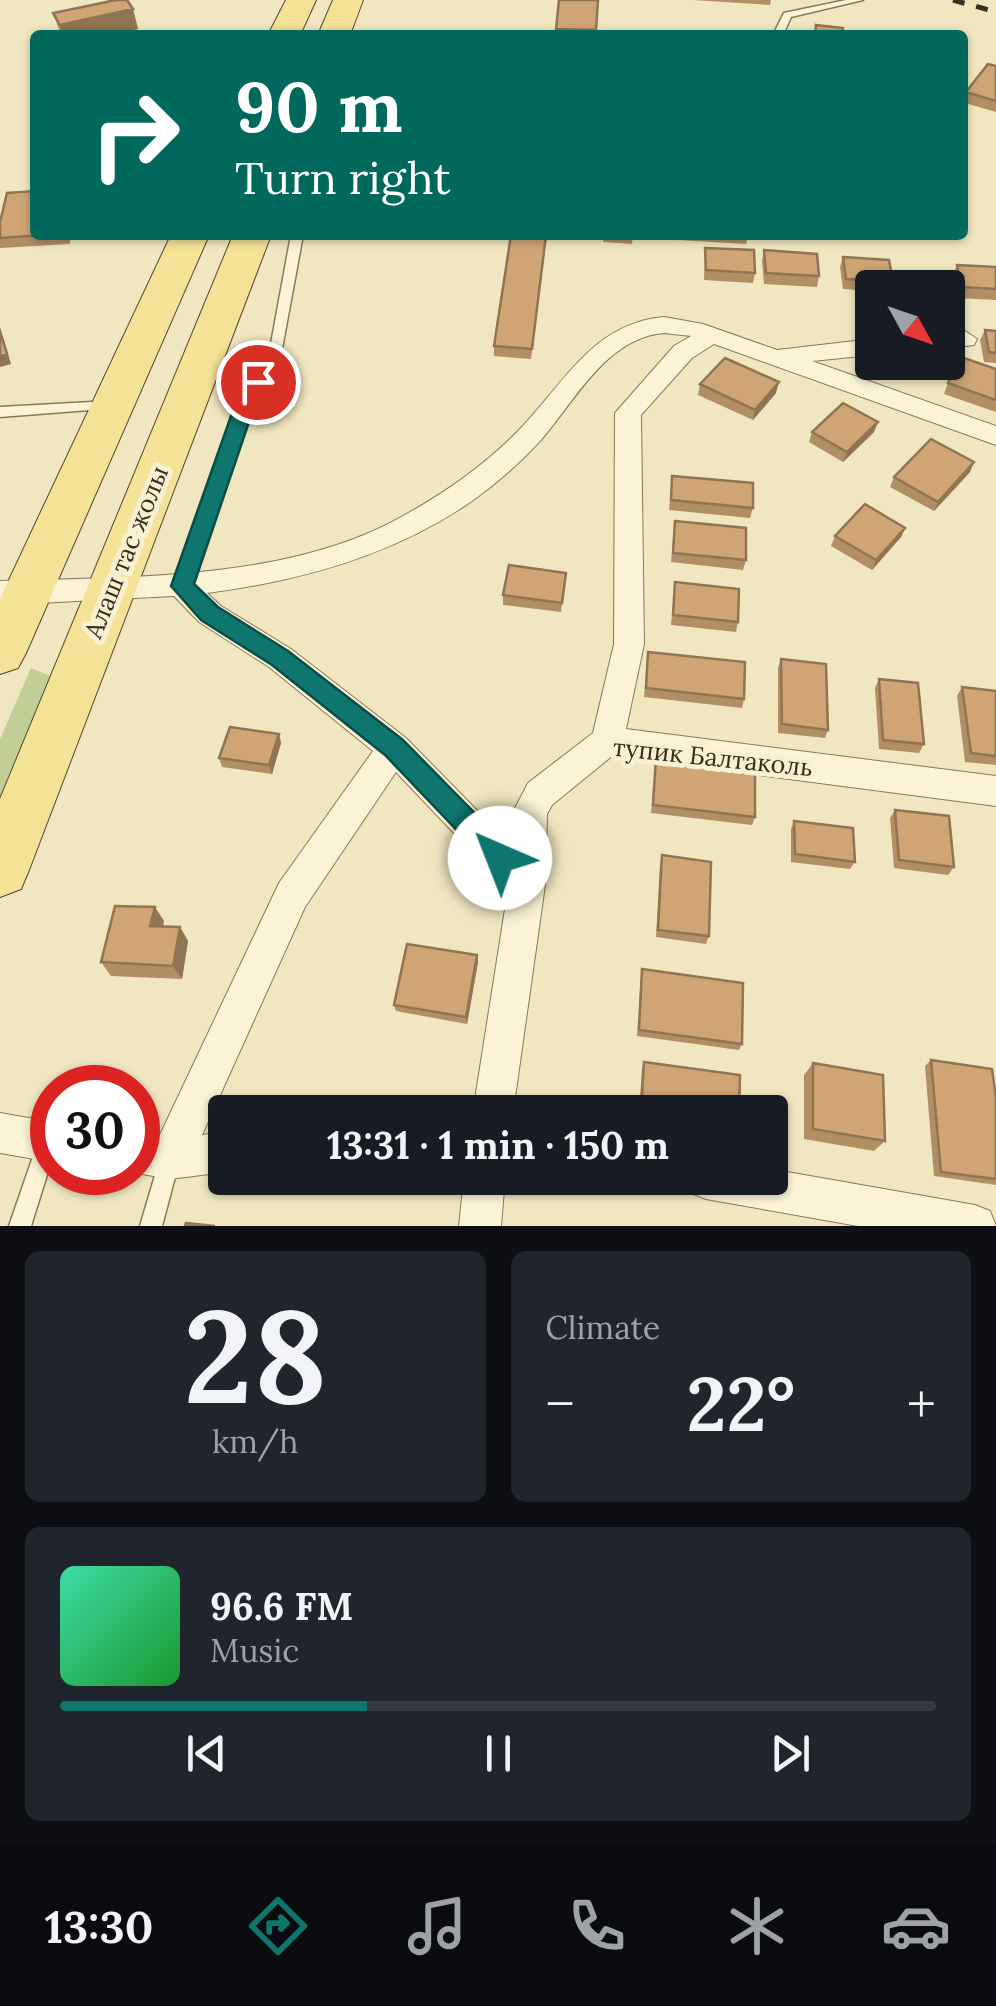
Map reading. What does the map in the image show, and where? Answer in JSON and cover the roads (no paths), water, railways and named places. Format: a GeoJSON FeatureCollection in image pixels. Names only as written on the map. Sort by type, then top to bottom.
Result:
{"type":"FeatureCollection","features":[{"type":"Feature","properties":{"kind":"main road"},"geometry":{"type":"LineString","coordinates":[[286,30],[301,0]]}},
{"type":"Feature","properties":{"kind":"main road"},"geometry":{"type":"LineString","coordinates":[[336,30],[348,0]]}},
{"type":"Feature","properties":{"kind":"main road"},"geometry":{"type":"LineString","coordinates":[[0,653],[13,592],[114,405],[188,240]]}},
{"type":"Feature","properties":{"kind":"main road","name":"Алаш тас жолы"},"geometry":{"type":"LineString","coordinates":[[0,870],[250,240]]}},
{"type":"Feature","properties":{"kind":"street"},"geometry":{"type":"LineString","coordinates":[[13,592],[182,586],[331,556],[380,541],[458,498],[490,472],[620,337],[652,326],[678,327],[710,336],[996,436]]}},
{"type":"Feature","properties":{"kind":"street"},"geometry":{"type":"LineString","coordinates":[[608,741],[629,644],[628,414],[683,352],[710,336]]}},
{"type":"Feature","properties":{"kind":"street"},"geometry":{"type":"LineString","coordinates":[[771,356],[855,349]]}},
{"type":"Feature","properties":{"kind":"street"},"geometry":{"type":"LineString","coordinates":[[182,586],[210,614],[280,658],[394,748],[527,885]]}},
{"type":"Feature","properties":{"kind":"street","name":"тупик Балтаколь"},"geometry":{"type":"LineString","coordinates":[[495,1095],[527,885],[530,812],[540,794],[608,741],[996,791]]}},
{"type":"Feature","properties":{"kind":"street"},"geometry":{"type":"LineString","coordinates":[[160,1146],[292,895],[394,748]]}},
{"type":"Feature","properties":{"kind":"street"},"geometry":{"type":"LineString","coordinates":[[0,1134],[30,1139]]}},
{"type":"Feature","properties":{"kind":"street"},"geometry":{"type":"LineString","coordinates":[[160,1157],[208,1153]]}},
{"type":"Feature","properties":{"kind":"street"},"geometry":{"type":"LineString","coordinates":[[788,1193],[975,1226]]}},
{"type":"Feature","properties":{"kind":"street"},"geometry":{"type":"LineString","coordinates":[[480,1226],[483,1195]]}},
{"type":"Feature","properties":{"kind":"lane"},"geometry":{"type":"LineString","coordinates":[[780,30],[788,15],[859,0]]}},
{"type":"Feature","properties":{"kind":"lane"},"geometry":{"type":"LineString","coordinates":[[182,586],[241,416],[276,349],[296,240]]}},
{"type":"Feature","properties":{"kind":"lane"},"geometry":{"type":"LineString","coordinates":[[0,412],[114,405]]}},
{"type":"Feature","properties":{"kind":"lane"},"geometry":{"type":"LineString","coordinates":[[20,1226],[31,1195]]}},
{"type":"Feature","properties":{"kind":"lane"},"geometry":{"type":"LineString","coordinates":[[151,1226],[152,1195]]}},
{"type":"Feature","properties":{"kind":"railway"},"geometry":{"type":"LineString","coordinates":[[953,0],[996,12]]}}]}
